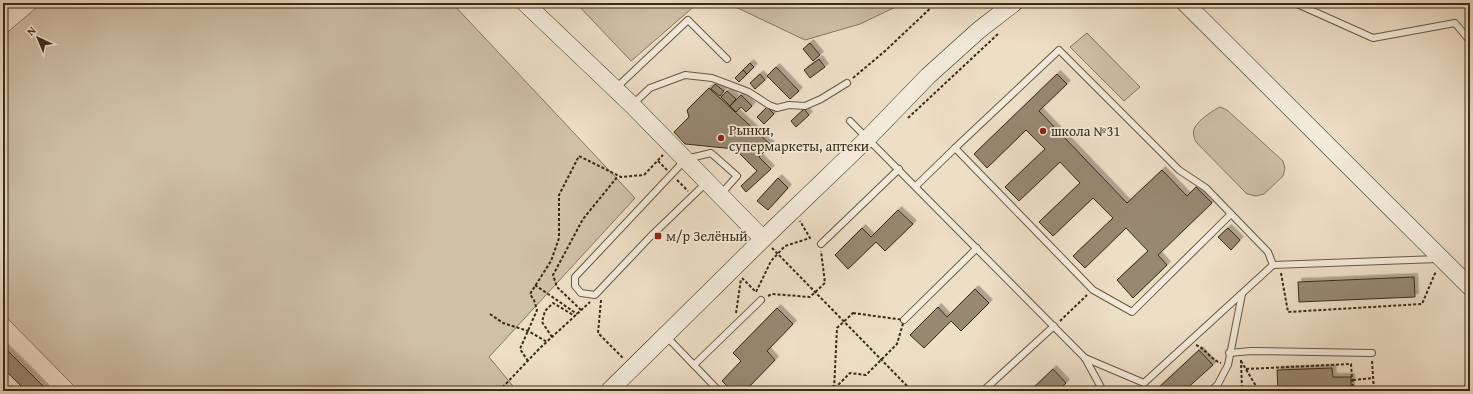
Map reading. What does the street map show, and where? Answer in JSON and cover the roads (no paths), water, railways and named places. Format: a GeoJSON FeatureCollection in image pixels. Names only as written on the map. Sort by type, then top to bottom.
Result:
{"type":"FeatureCollection","features":[{"type":"Feature","properties":{"kind":"street"},"geometry":{"type":"LineString","coordinates":[[524,3],[632,105],[763,239]]}},
{"type":"Feature","properties":{"kind":"street"},"geometry":{"type":"LineString","coordinates":[[609,391],[868,138],[928,76],[980,30],[1014,3]]}},
{"type":"Feature","properties":{"kind":"street"},"geometry":{"type":"LineString","coordinates":[[1191,6],[1470,287]]}},
{"type":"Feature","properties":{"kind":"lane"},"geometry":{"type":"LineString","coordinates":[[1295,3],[1373,38],[1455,23],[1470,41]]}},
{"type":"Feature","properties":{"kind":"lane"},"geometry":{"type":"LineString","coordinates":[[615,89],[688,20],[727,59]]}},
{"type":"Feature","properties":{"kind":"lane"},"geometry":{"type":"LineString","coordinates":[[916,186],[1059,50],[1179,170],[1206,188],[1268,252],[1276,265]]}},
{"type":"Feature","properties":{"kind":"lane"},"geometry":{"type":"LineString","coordinates":[[632,105],[650,88],[685,75],[712,78],[749,92],[769,105],[777,108],[789,105],[805,106],[821,99],[847,83]]}},
{"type":"Feature","properties":{"kind":"lane"},"geometry":{"type":"LineString","coordinates":[[850,121],[1085,358],[1103,391]]}},
{"type":"Feature","properties":{"kind":"lane"},"geometry":{"type":"LineString","coordinates":[[955,148],[1092,290],[1132,312],[1231,214]]}},
{"type":"Feature","properties":{"kind":"lane"},"geometry":{"type":"LineString","coordinates":[[708,182],[650,237],[595,295],[581,293],[575,286],[575,277],[686,159],[711,153],[737,176],[720,194]]}},
{"type":"Feature","properties":{"kind":"lane"},"geometry":{"type":"LineString","coordinates":[[821,244],[899,169]]}},
{"type":"Feature","properties":{"kind":"lane"},"geometry":{"type":"LineString","coordinates":[[904,320],[976,248]]}},
{"type":"Feature","properties":{"kind":"lane"},"geometry":{"type":"LineString","coordinates":[[1085,358],[1144,383],[1276,265],[1441,259]]}},
{"type":"Feature","properties":{"kind":"lane"},"geometry":{"type":"LineString","coordinates":[[1211,391],[1218,384],[1228,365],[1242,294]]}},
{"type":"Feature","properties":{"kind":"lane"},"geometry":{"type":"LineString","coordinates":[[694,365],[761,300]]}},
{"type":"Feature","properties":{"kind":"lane"},"geometry":{"type":"LineString","coordinates":[[983,391],[1054,326]]}},
{"type":"Feature","properties":{"kind":"lane"},"geometry":{"type":"LineString","coordinates":[[665,335],[717,390]]}},
{"type":"Feature","properties":{"kind":"lane"},"geometry":{"type":"LineString","coordinates":[[1230,353],[1240,351],[1372,354]]}},
{"type":"Feature","properties":{"kind":"place","name":"школа №31"},"geometry":{"type":"Point","coordinates":[1043,131]}},
{"type":"Feature","properties":{"kind":"place","name":"Рынки, супермаркеты, аптеки"},"geometry":{"type":"Point","coordinates":[721,138]}},
{"type":"Feature","properties":{"kind":"place","name":"м/р Зелёный"},"geometry":{"type":"Point","coordinates":[658,236]}}]}
